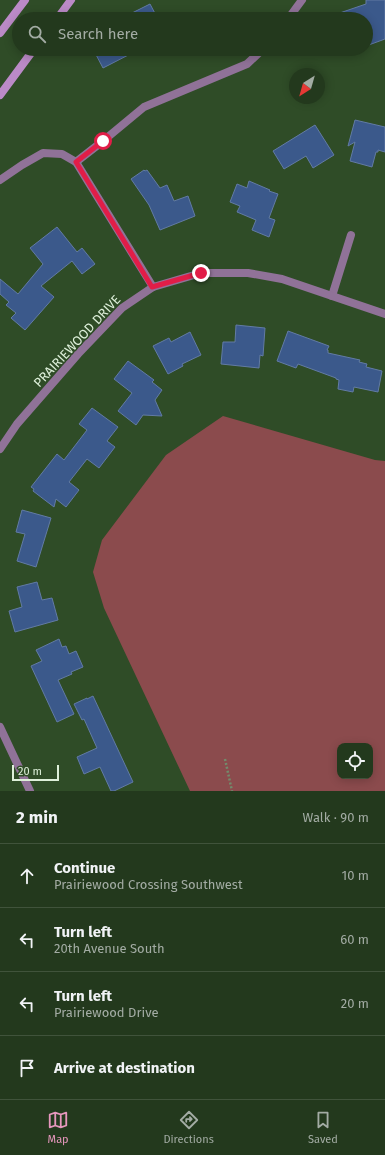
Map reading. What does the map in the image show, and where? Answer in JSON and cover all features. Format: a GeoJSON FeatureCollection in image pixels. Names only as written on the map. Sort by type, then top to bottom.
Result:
{"type":"FeatureCollection","features":[{"type":"Feature","properties":{"kind":"main road"},"geometry":{"type":"LineString","coordinates":[[16,12],[25,0]]}},
{"type":"Feature","properties":{"kind":"main road"},"geometry":{"type":"LineString","coordinates":[[62,12],[71,0]]}},
{"type":"Feature","properties":{"kind":"main road"},"geometry":{"type":"LineString","coordinates":[[0,33],[12,17]]}},
{"type":"Feature","properties":{"kind":"main road"},"geometry":{"type":"LineString","coordinates":[[0,95],[29,56]]}},
{"type":"Feature","properties":{"kind":"street"},"geometry":{"type":"LineString","coordinates":[[293,12],[302,0]]}},
{"type":"Feature","properties":{"kind":"street"},"geometry":{"type":"LineString","coordinates":[[76,162],[144,107],[247,64],[256,56]]}},
{"type":"Feature","properties":{"kind":"street"},"geometry":{"type":"LineString","coordinates":[[0,180],[43,153],[62,154],[76,162],[152,287]]}},
{"type":"Feature","properties":{"kind":"street"},"geometry":{"type":"LineString","coordinates":[[332,296],[351,235]]}},
{"type":"Feature","properties":{"kind":"street","name":"PRAIRIEWOOD DRIVE"},"geometry":{"type":"LineString","coordinates":[[0,449],[17,424],[83,348],[122,308],[152,287],[201,273],[248,274],[282,279],[385,314]]}},
{"type":"Feature","properties":{"kind":"street"},"geometry":{"type":"LineString","coordinates":[[0,727],[30,791]]}},
{"type":"Feature","properties":{"kind":"path"},"geometry":{"type":"LineString","coordinates":[[225,759],[232,791]]}},
{"type":"Feature","properties":{"kind":"shaded area"},"geometry":{"type":"Polygon","coordinates":[[[223,416],[375,460],[385,461],[385,791],[190,791],[104,608],[93,572],[102,540],[166,455],[223,416]]]}},
{"type":"Feature","properties":{"kind":"building"},"geometry":{"type":"Polygon","coordinates":[[[366,0],[385,0],[385,39],[373,43],[373,12],[343,12],[366,4],[366,0]]]}},
{"type":"Feature","properties":{"kind":"building"},"geometry":{"type":"Polygon","coordinates":[[[150,4],[154,12],[134,12],[150,4]]]}},
{"type":"Feature","properties":{"kind":"building"},"geometry":{"type":"Polygon","coordinates":[[[97,56],[126,56],[103,68],[97,56]]]}},
{"type":"Feature","properties":{"kind":"building"},"geometry":{"type":"Polygon","coordinates":[[[355,120],[385,127],[385,152],[378,150],[378,152],[376,152],[372,167],[350,161],[355,142],[348,146],[355,120]]]}},
{"type":"Feature","properties":{"kind":"building"},"geometry":{"type":"Polygon","coordinates":[[[315,125],[334,155],[313,168],[306,156],[284,169],[273,151],[315,125]]]}},
{"type":"Feature","properties":{"kind":"building"},"geometry":{"type":"Polygon","coordinates":[[[144,170],[147,170],[160,188],[167,185],[174,201],[188,196],[195,216],[160,230],[149,205],[131,179],[144,170]]]}},
{"type":"Feature","properties":{"kind":"building"},"geometry":{"type":"Polygon","coordinates":[[[249,181],[278,194],[269,218],[275,220],[269,237],[252,230],[256,220],[237,212],[240,206],[230,202],[237,184],[247,188],[249,181]]]}},
{"type":"Feature","properties":{"kind":"building"},"geometry":{"type":"Polygon","coordinates":[[[57,227],[77,252],[82,248],[95,264],[82,274],[72,261],[41,286],[54,297],[25,330],[11,318],[16,313],[6,305],[9,302],[0,294],[0,279],[18,294],[43,264],[30,248],[57,227]]]}},
{"type":"Feature","properties":{"kind":"building"},"geometry":{"type":"Polygon","coordinates":[[[236,325],[265,328],[263,356],[260,355],[259,368],[221,364],[223,342],[235,342],[236,325]]]}},
{"type":"Feature","properties":{"kind":"building"},"geometry":{"type":"Polygon","coordinates":[[[288,331],[329,346],[327,350],[328,353],[360,360],[359,362],[367,364],[366,367],[382,371],[378,392],[354,387],[353,392],[338,389],[339,380],[336,378],[298,364],[296,368],[277,361],[288,331]]]}},
{"type":"Feature","properties":{"kind":"building"},"geometry":{"type":"Polygon","coordinates":[[[190,332],[201,355],[182,364],[183,366],[168,374],[153,346],[169,338],[171,342],[190,332]]]}},
{"type":"Feature","properties":{"kind":"building"},"geometry":{"type":"Polygon","coordinates":[[[128,361],[154,380],[152,382],[162,390],[155,400],[162,416],[143,415],[136,425],[118,411],[132,393],[114,379],[128,361]]]}},
{"type":"Feature","properties":{"kind":"building"},"geometry":{"type":"Polygon","coordinates":[[[92,408],[118,427],[107,441],[115,447],[99,468],[87,459],[69,482],[79,490],[66,507],[56,499],[54,507],[33,491],[34,489],[31,487],[57,454],[64,460],[87,430],[79,424],[92,408]]]}},
{"type":"Feature","properties":{"kind":"building"},"geometry":{"type":"Polygon","coordinates":[[[22,510],[51,518],[36,567],[17,561],[25,534],[16,532],[22,510]]]}},
{"type":"Feature","properties":{"kind":"building"},"geometry":{"type":"Polygon","coordinates":[[[37,582],[42,600],[52,598],[58,620],[15,632],[9,611],[22,607],[17,587],[37,582]]]}},
{"type":"Feature","properties":{"kind":"building"},"geometry":{"type":"Polygon","coordinates":[[[59,639],[62,647],[66,646],[69,654],[76,651],[83,667],[58,680],[74,714],[57,722],[31,666],[42,661],[36,650],[59,639]]]}},
{"type":"Feature","properties":{"kind":"building"},"geometry":{"type":"Polygon","coordinates":[[[93,696],[133,782],[114,791],[111,791],[100,767],[84,774],[77,757],[97,748],[84,719],[82,720],[74,704],[93,696]]]}},
{"type":"Feature","properties":{"kind":"route"},"geometry":{"type":"LineString","coordinates":[[103,141],[76,162],[152,287],[201,273]]}}]}
